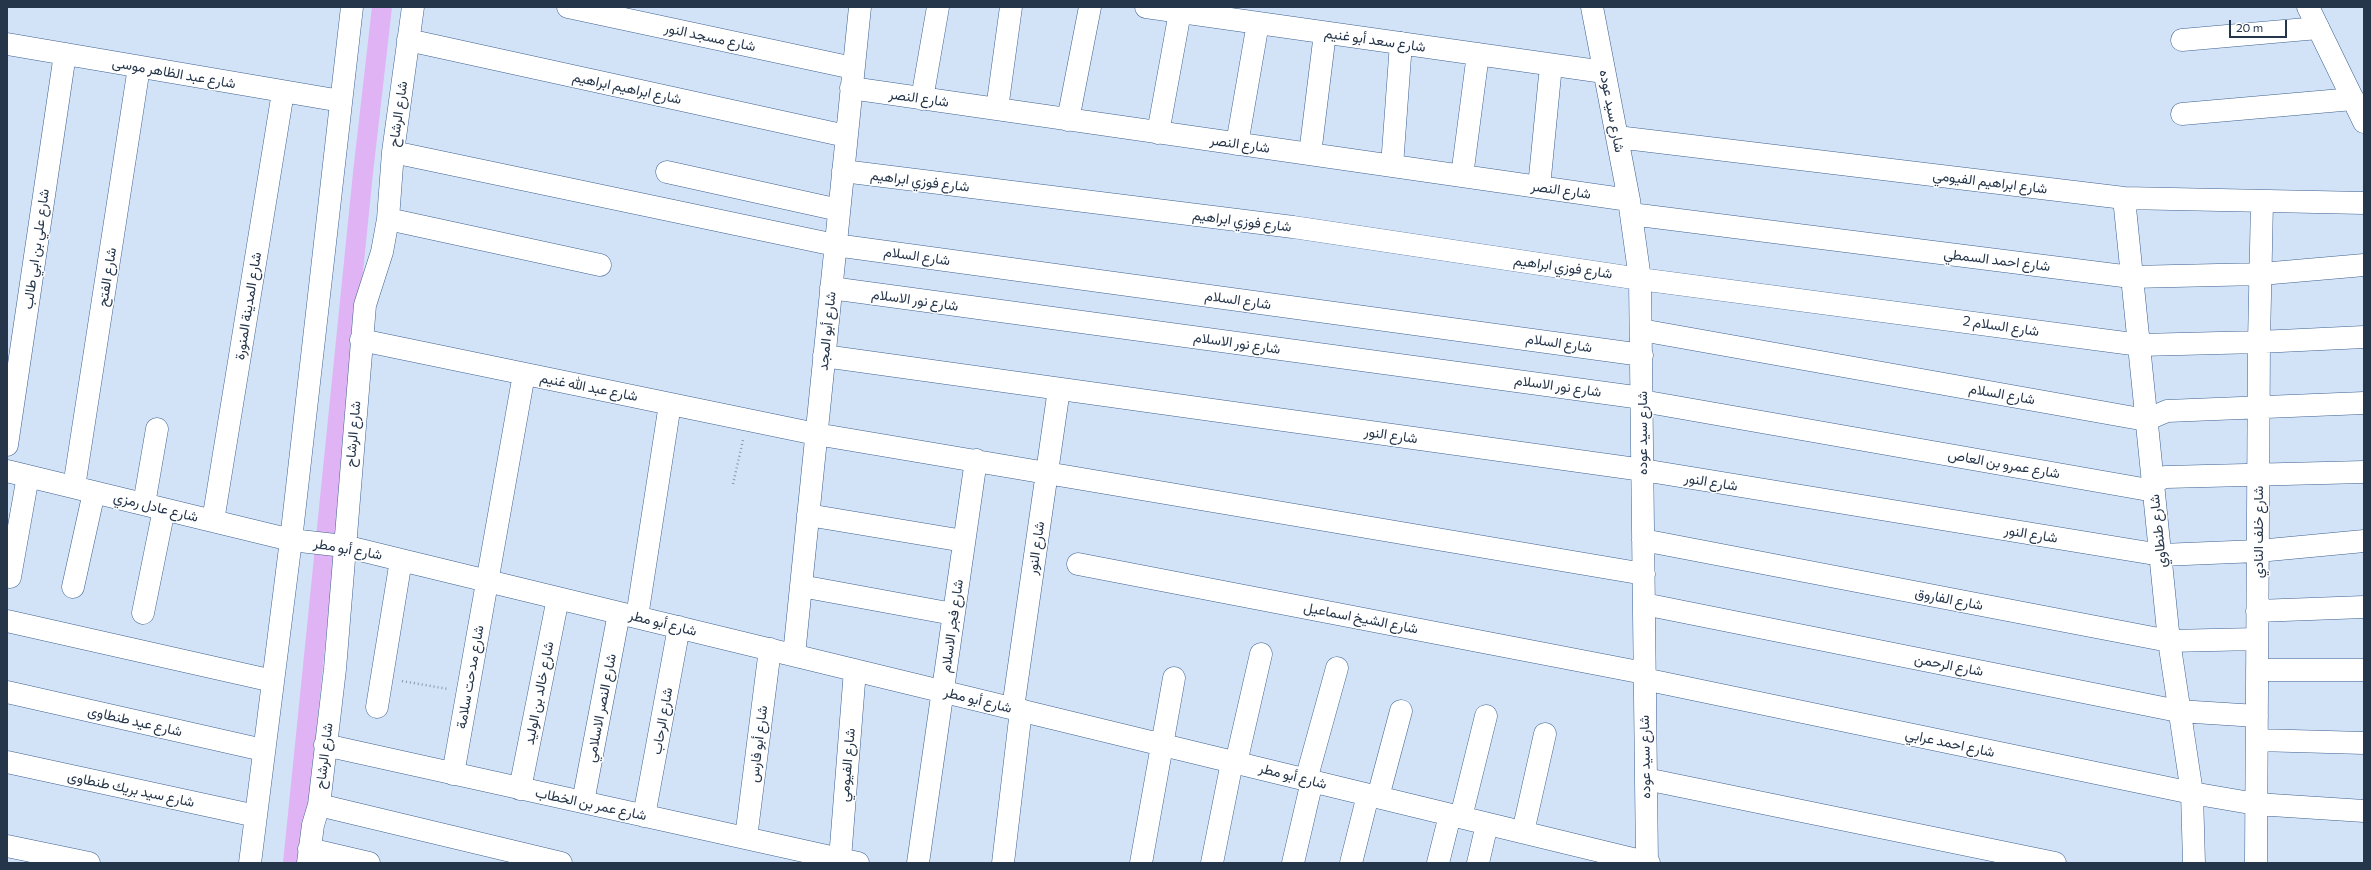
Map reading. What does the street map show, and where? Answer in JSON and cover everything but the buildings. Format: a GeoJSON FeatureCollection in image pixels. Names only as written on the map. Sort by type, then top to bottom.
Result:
{"type":"FeatureCollection","features":[{"type":"Feature","properties":{"kind":"street"},"geometry":{"type":"LineString","coordinates":[[250,863],[263,750],[273,681],[298,541],[341,101],[352,7]]}},
{"type":"Feature","properties":{"kind":"street","name":"شارع الرشاح"},"geometry":{"type":"LineString","coordinates":[[309,856],[318,805],[335,669],[340,546],[365,305],[382,252],[388,219],[392,152],[413,7]]}},
{"type":"Feature","properties":{"kind":"street","name":"شارع مسجد النور"},"geometry":{"type":"LineString","coordinates":[[568,7],[852,78]]}},
{"type":"Feature","properties":{"kind":"street","name":"شارع أبو المجد"},"geometry":{"type":"LineString","coordinates":[[794,655],[860,7]]}},
{"type":"Feature","properties":{"kind":"street"},"geometry":{"type":"LineString","coordinates":[[922,99],[938,7]]}},
{"type":"Feature","properties":{"kind":"street"},"geometry":{"type":"LineString","coordinates":[[997,109],[1011,7]]}},
{"type":"Feature","properties":{"kind":"street"},"geometry":{"type":"LineString","coordinates":[[1068,120],[1090,7]]}},
{"type":"Feature","properties":{"kind":"street","name":"شارع سعد أبو غنيم"},"geometry":{"type":"LineString","coordinates":[[1146,7],[1604,72]]}},
{"type":"Feature","properties":{"kind":"street","name":"شارع سيد عوده"},"geometry":{"type":"LineString","coordinates":[[1592,7],[1630,207],[1640,279],[1642,355],[1644,676],[1648,863]]}},
{"type":"Feature","properties":{"kind":"street"},"geometry":{"type":"LineString","coordinates":[[2308,7],[2364,122]]}},
{"type":"Feature","properties":{"kind":"street"},"geometry":{"type":"LineString","coordinates":[[1158,132],[1180,12]]}},
{"type":"Feature","properties":{"kind":"street"},"geometry":{"type":"LineString","coordinates":[[1236,144],[1258,23]]}},
{"type":"Feature","properties":{"kind":"street"},"geometry":{"type":"LineString","coordinates":[[2182,40],[2318,28]]}},
{"type":"Feature","properties":{"kind":"street"},"geometry":{"type":"LineString","coordinates":[[1310,154],[1325,32]]}},
{"type":"Feature","properties":{"kind":"street","name":"شارع ابراهيم ابراهيم"},"geometry":{"type":"LineString","coordinates":[[408,40],[846,136]]}},
{"type":"Feature","properties":{"kind":"street"},"geometry":{"type":"LineString","coordinates":[[1392,166],[1401,43]]}},
{"type":"Feature","properties":{"kind":"street","name":"شارع عبد الظاهر موسى"},"geometry":{"type":"LineString","coordinates":[[7,44],[341,101]]}},
{"type":"Feature","properties":{"kind":"street","name":"شارع علي بن ابي طالب"},"geometry":{"type":"LineString","coordinates":[[7,445],[65,54]]}},
{"type":"Feature","properties":{"kind":"street"},"geometry":{"type":"LineString","coordinates":[[1462,176],[1478,54]]}},
{"type":"Feature","properties":{"kind":"street"},"geometry":{"type":"LineString","coordinates":[[1539,187],[1551,65]]}},
{"type":"Feature","properties":{"kind":"street","name":"شارع الفتح"},"geometry":{"type":"LineString","coordinates":[[73,587],[84,490],[140,67]]}},
{"type":"Feature","properties":{"kind":"street","name":"شارع النصر"},"geometry":{"type":"LineString","coordinates":[[852,78],[922,99],[1539,187],[1630,207]]}},
{"type":"Feature","properties":{"kind":"street","name":"شارع المدينة المنورة"},"geometry":{"type":"LineString","coordinates":[[213,521],[283,92]]}},
{"type":"Feature","properties":{"kind":"street"},"geometry":{"type":"LineString","coordinates":[[2182,114],[2353,99]]}},
{"type":"Feature","properties":{"kind":"street","name":"شارع ابراهيم الفيومي"},"geometry":{"type":"LineString","coordinates":[[1617,137],[2124,198],[2364,203]]}},
{"type":"Feature","properties":{"kind":"street","name":"شارع السلام"},"geometry":{"type":"LineString","coordinates":[[392,152],[835,245],[1642,355]]}},
{"type":"Feature","properties":{"kind":"street","name":"شارع فوزي ابراهيم"},"geometry":{"type":"LineString","coordinates":[[843,171],[1293,227],[1640,279]]}},
{"type":"Feature","properties":{"kind":"street"},"geometry":{"type":"LineString","coordinates":[[667,172],[839,210]]}},
{"type":"Feature","properties":{"kind":"street","name":"شارع طنطاوي"},"geometry":{"type":"LineString","coordinates":[[2124,198],[2161,555],[2168,641],[2192,793],[2194,863]]}},
{"type":"Feature","properties":{"kind":"street","name":"شارع خلف النادي"},"geometry":{"type":"LineString","coordinates":[[2256,863],[2258,408],[2262,202]]}},
{"type":"Feature","properties":{"kind":"street","name":"شارع احمد السمطي"},"geometry":{"type":"LineString","coordinates":[[1630,207],[2131,277],[2261,274],[2364,265]]}},
{"type":"Feature","properties":{"kind":"street"},"geometry":{"type":"LineString","coordinates":[[388,219],[600,265]]}},
{"type":"Feature","properties":{"kind":"street","name":"شارع السلام 2"},"geometry":{"type":"LineString","coordinates":[[1640,279],[2140,345],[2259,342],[2364,337]]}},
{"type":"Feature","properties":{"kind":"street","name":"شارع نور الاسلام"},"geometry":{"type":"LineString","coordinates":[[831,288],[1642,399]]}},
{"type":"Feature","properties":{"kind":"street","name":"شارع السلام"},"geometry":{"type":"LineString","coordinates":[[1641,330],[2146,420]]}},
{"type":"Feature","properties":{"kind":"street","name":"شارع عبد الله غنيم"},"geometry":{"type":"LineString","coordinates":[[361,340],[816,434],[1644,574]]}},
{"type":"Feature","properties":{"kind":"street","name":"شارع النور"},"geometry":{"type":"LineString","coordinates":[[824,356],[1643,470],[2161,555],[2258,551],[2364,541]]}},
{"type":"Feature","properties":{"kind":"street","name":"شارع مدحت سلامة"},"geometry":{"type":"LineString","coordinates":[[452,774],[524,374]]}},
{"type":"Feature","properties":{"kind":"street","name":"شارع النور"},"geometry":{"type":"LineString","coordinates":[[1017,709],[1059,389]]}},
{"type":"Feature","properties":{"kind":"street","name":"شارع عمرو بن العاص"},"geometry":{"type":"LineString","coordinates":[[1642,399],[2143,489],[2153,486],[2159,479],[2166,477],[2364,472]]}},
{"type":"Feature","properties":{"kind":"street","name":"شارع النصر الاسلامي"},"geometry":{"type":"LineString","coordinates":[[583,802],[628,615],[670,404]]}},
{"type":"Feature","properties":{"kind":"street"},"geometry":{"type":"LineString","coordinates":[[2146,420],[2167,411],[2364,404]]}},
{"type":"Feature","properties":{"kind":"street"},"geometry":{"type":"LineString","coordinates":[[143,613],[154,507],[157,429]]}},
{"type":"Feature","properties":{"kind":"street","name":"شارع فجر الاسلام"},"geometry":{"type":"LineString","coordinates":[[918,863],[976,460]]}},
{"type":"Feature","properties":{"kind":"street","name":"شارع عادل رمزي"},"geometry":{"type":"LineString","coordinates":[[7,471],[298,541]]}},
{"type":"Feature","properties":{"kind":"street"},"geometry":{"type":"LineString","coordinates":[[10,577],[28,476]]}},
{"type":"Feature","properties":{"kind":"street"},"geometry":{"type":"LineString","coordinates":[[808,515],[964,541]]}},
{"type":"Feature","properties":{"kind":"street","name":"شارع الفاروق"},"geometry":{"type":"LineString","coordinates":[[1643,540],[2168,641],[2257,638]]}},
{"type":"Feature","properties":{"kind":"street","name":"شارع أبو مطر"},"geometry":{"type":"LineString","coordinates":[[298,541],[340,546],[486,580],[1648,863]]}},
{"type":"Feature","properties":{"kind":"street"},"geometry":{"type":"LineString","coordinates":[[377,707],[401,560]]}},
{"type":"Feature","properties":{"kind":"street","name":"شارع الشيخ اسماعيل"},"geometry":{"type":"LineString","coordinates":[[1078,564],[1644,676]]}},
{"type":"Feature","properties":{"kind":"street"},"geometry":{"type":"LineString","coordinates":[[801,586],[953,614]]}},
{"type":"Feature","properties":{"kind":"street","name":"شارع خالد بن الوليد"},"geometry":{"type":"LineString","coordinates":[[520,789],[558,598]]}},
{"type":"Feature","properties":{"kind":"street","name":"شارع الرحمن"},"geometry":{"type":"LineString","coordinates":[[1644,604],[2178,711],[2257,716]]}},
{"type":"Feature","properties":{"kind":"street"},"geometry":{"type":"LineString","coordinates":[[2257,611],[2364,607]]}},
{"type":"Feature","properties":{"kind":"street"},"geometry":{"type":"LineString","coordinates":[[7,621],[273,681]]}},
{"type":"Feature","properties":{"kind":"street","name":"شارع الرحاب"},"geometry":{"type":"LineString","coordinates":[[644,816],[679,627]]}},
{"type":"Feature","properties":{"kind":"street","name":"شارع أبو فارس"},"geometry":{"type":"LineString","coordinates":[[746,838],[770,649]]}},
{"type":"Feature","properties":{"kind":"street"},"geometry":{"type":"LineString","coordinates":[[1212,863],[1234,762],[1261,654]]}},
{"type":"Feature","properties":{"kind":"street"},"geometry":{"type":"LineString","coordinates":[[1293,863],[1309,780],[1338,668]]}},
{"type":"Feature","properties":{"kind":"street","name":"شارع الفيومي"},"geometry":{"type":"LineString","coordinates":[[849,861],[855,670]]}},
{"type":"Feature","properties":{"kind":"street"},"geometry":{"type":"LineString","coordinates":[[2257,670],[2364,670]]}},
{"type":"Feature","properties":{"kind":"street","name":"شارع احمد عرابي"},"geometry":{"type":"LineString","coordinates":[[1644,676],[2192,793],[2256,804],[2364,811]]}},
{"type":"Feature","properties":{"kind":"street"},"geometry":{"type":"LineString","coordinates":[[1142,863],[1174,678]]}},
{"type":"Feature","properties":{"kind":"street","name":"شارع عيد طنطاوى"},"geometry":{"type":"LineString","coordinates":[[7,692],[263,750]]}},
{"type":"Feature","properties":{"kind":"street"},"geometry":{"type":"LineString","coordinates":[[1003,863],[1017,709]]}},
{"type":"Feature","properties":{"kind":"street"},"geometry":{"type":"LineString","coordinates":[[1351,863],[1401,711]]}},
{"type":"Feature","properties":{"kind":"street"},"geometry":{"type":"LineString","coordinates":[[1438,863],[1455,816],[1486,716]]}},
{"type":"Feature","properties":{"kind":"street"},"geometry":{"type":"LineString","coordinates":[[1523,832],[1545,734]]}},
{"type":"Feature","properties":{"kind":"street"},"geometry":{"type":"LineString","coordinates":[[2257,740],[2364,743]]}},
{"type":"Feature","properties":{"kind":"street","name":"شارع عمر بن الخطاب"},"geometry":{"type":"LineString","coordinates":[[325,745],[746,838],[780,855],[849,861]]}},
{"type":"Feature","properties":{"kind":"street","name":"شارع سيد بريك طنطاوى"},"geometry":{"type":"LineString","coordinates":[[7,762],[256,816]]}},
{"type":"Feature","properties":{"kind":"street"},"geometry":{"type":"LineString","coordinates":[[1646,779],[2056,863]]}},
{"type":"Feature","properties":{"kind":"street"},"geometry":{"type":"LineString","coordinates":[[318,805],[561,863]]}},
{"type":"Feature","properties":{"kind":"street"},"geometry":{"type":"LineString","coordinates":[[1478,863],[1488,824]]}},
{"type":"Feature","properties":{"kind":"street"},"geometry":{"type":"LineString","coordinates":[[7,846],[89,863]]}},
{"type":"Feature","properties":{"kind":"street"},"geometry":{"type":"LineString","coordinates":[[309,856],[369,863]]}},
{"type":"Feature","properties":{"kind":"path"},"geometry":{"type":"LineString","coordinates":[[733,484],[748,420]]}},
{"type":"Feature","properties":{"kind":"waterway"},"geometry":{"type":"LineString","coordinates":[[293,863],[363,173],[382,7]]}}]}
